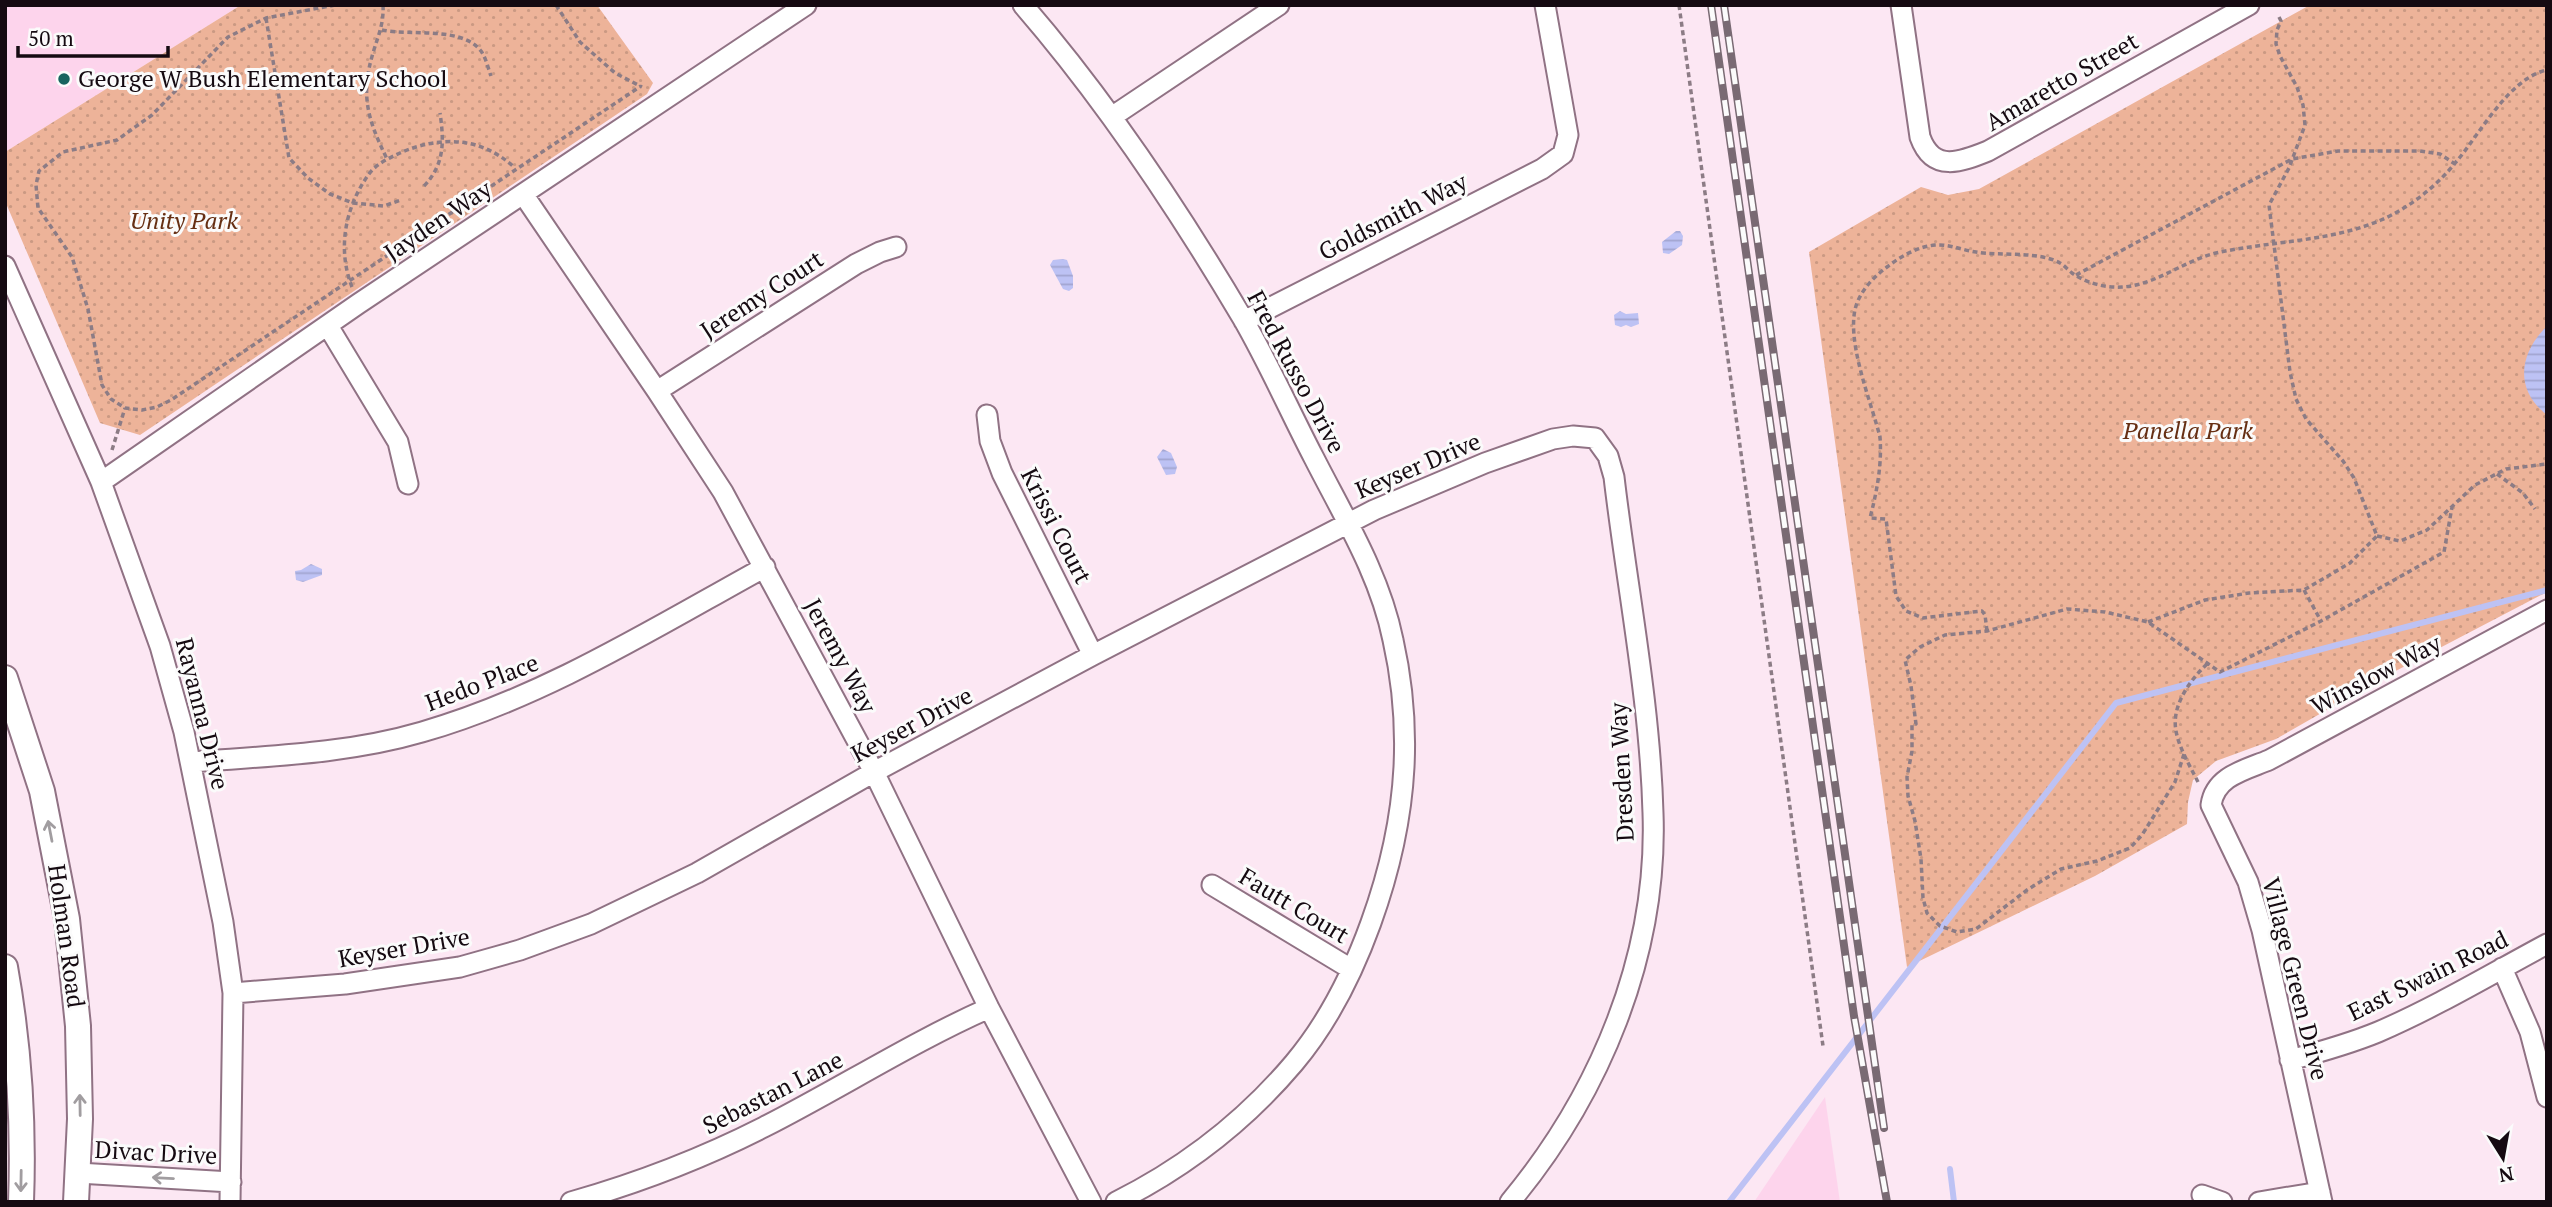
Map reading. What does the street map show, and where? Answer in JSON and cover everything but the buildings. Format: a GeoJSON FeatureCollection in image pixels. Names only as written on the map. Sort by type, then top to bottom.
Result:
{"type":"FeatureCollection","features":[{"type":"Feature","properties":{"kind":"main road","name":"Holman Road"},"geometry":{"type":"LineString","coordinates":[[5,678],[42,791],[67,919],[78,1026],[80,1119],[76,1202]]}},
{"type":"Feature","properties":{"kind":"main road"},"geometry":{"type":"LineString","coordinates":[[5,967],[14,1017],[19,1084],[21,1202]]}},
{"type":"Feature","properties":{"kind":"street","name":"Jayden Way"},"geometry":{"type":"LineString","coordinates":[[101,482],[358,304],[806,5]]}},
{"type":"Feature","properties":{"kind":"street","name":"Fred Russo Drive"},"geometry":{"type":"LineString","coordinates":[[1023,5],[1113,116],[1168,197],[1244,321],[1370,567],[1393,637],[1399,677],[1404,764],[1401,800],[1389,861],[1374,916],[1352,969],[1325,1017],[1296,1060],[1261,1099],[1182,1164],[1116,1202]]}},
{"type":"Feature","properties":{"kind":"street"},"geometry":{"type":"LineString","coordinates":[[1113,116],[1279,5]]}},
{"type":"Feature","properties":{"kind":"street","name":"Goldsmith Way"},"geometry":{"type":"LineString","coordinates":[[1244,321],[1542,169],[1563,154],[1568,135],[1545,5]]}},
{"type":"Feature","properties":{"kind":"street","name":"Amaretto Street"},"geometry":{"type":"LineString","coordinates":[[1901,5],[1920,137],[1924,148],[1932,156],[1947,162],[1962,162],[1988,151],[2249,5]]}},
{"type":"Feature","properties":{"kind":"street","name":"Jeremy Way"},"geometry":{"type":"LineString","coordinates":[[529,190],[723,492],[765,567],[874,772],[989,1008],[1091,1202]]}},
{"type":"Feature","properties":{"kind":"street","name":"Jeremy Court"},"geometry":{"type":"LineString","coordinates":[[657,391],[856,264],[880,251],[896,247]]}},
{"type":"Feature","properties":{"kind":"street","name":"Rayanna Drive"},"geometry":{"type":"LineString","coordinates":[[5,266],[101,482],[160,646],[191,762],[223,922],[233,993],[230,1202]]}},
{"type":"Feature","properties":{"kind":"street"},"geometry":{"type":"LineString","coordinates":[[328,326],[398,442],[408,484]]}},
{"type":"Feature","properties":{"kind":"street","name":"Krissi Court"},"geometry":{"type":"LineString","coordinates":[[987,415],[990,441],[1002,473],[1093,655]]}},
{"type":"Feature","properties":{"kind":"street","name":"Keyser Drive"},"geometry":{"type":"LineString","coordinates":[[233,993],[396,978],[460,967],[520,950],[591,924],[697,873],[874,772],[1093,655],[1348,524],[1427,487],[1553,439],[1573,436],[1595,438]]}},
{"type":"Feature","properties":{"kind":"street","name":"Dresden Way"},"geometry":{"type":"LineString","coordinates":[[1510,1202],[1552,1148],[1589,1085],[1621,1012],[1647,905],[1653,815],[1649,751],[1614,477],[1608,456],[1595,438]]}},
{"type":"Feature","properties":{"kind":"street","name":"Hedo Place"},"geometry":{"type":"LineString","coordinates":[[191,762],[309,753],[365,745],[473,717],[527,695],[570,673],[765,567]]}},
{"type":"Feature","properties":{"kind":"street","name":"Winslow Way"},"geometry":{"type":"LineString","coordinates":[[2227,779],[2269,760],[2547,610]]}},
{"type":"Feature","properties":{"kind":"street","name":"Village Green Drive"},"geometry":{"type":"LineString","coordinates":[[2227,779],[2218,785],[2211,805],[2248,881],[2262,930],[2321,1197]]}},
{"type":"Feature","properties":{"kind":"street","name":"Fautt Court"},"geometry":{"type":"LineString","coordinates":[[1212,886],[1352,969]]}},
{"type":"Feature","properties":{"kind":"street","name":"East Swain Road"},"geometry":{"type":"LineString","coordinates":[[2290,1060],[2376,1033],[2422,1012],[2547,944]]}},
{"type":"Feature","properties":{"kind":"street"},"geometry":{"type":"LineString","coordinates":[[2502,968],[2530,1032],[2547,1097]]}},
{"type":"Feature","properties":{"kind":"street","name":"Sebastan Lane"},"geometry":{"type":"LineString","coordinates":[[571,1202],[635,1184],[763,1128],[989,1008]]}},
{"type":"Feature","properties":{"kind":"street","name":"Divac Drive"},"geometry":{"type":"LineString","coordinates":[[78,1173],[231,1182]]}},
{"type":"Feature","properties":{"kind":"street"},"geometry":{"type":"LineString","coordinates":[[2202,1195],[2222,1202]]}},
{"type":"Feature","properties":{"kind":"street"},"geometry":{"type":"LineString","coordinates":[[2259,1202],[2321,1197]]}},
{"type":"Feature","properties":{"kind":"path"},"geometry":{"type":"LineString","coordinates":[[335,5],[266,18],[228,37],[152,115],[117,141],[63,152],[39,171],[36,185],[38,208],[72,257],[88,309],[102,385],[111,399],[125,408],[142,410],[171,400],[640,86],[615,73],[580,42],[556,5]]}},
{"type":"Feature","properties":{"kind":"path"},"geometry":{"type":"LineString","coordinates":[[383,5],[382,30],[368,71],[366,105],[373,130],[387,159]]}},
{"type":"Feature","properties":{"kind":"path"},"geometry":{"type":"LineString","coordinates":[[1679,5],[1823,1046]]}},
{"type":"Feature","properties":{"kind":"path"},"geometry":{"type":"LineString","coordinates":[[2279,17],[2281,21],[2276,44],[2303,105],[2305,125],[2284,178],[2271,196],[2269,205],[2286,346],[2296,399],[2306,419],[2354,478],[2377,536]]}},
{"type":"Feature","properties":{"kind":"path"},"geometry":{"type":"LineString","coordinates":[[266,18],[289,158],[308,178],[330,194],[353,203],[384,205],[401,200]]}},
{"type":"Feature","properties":{"kind":"path"},"geometry":{"type":"LineString","coordinates":[[382,30],[442,34],[470,40],[482,52],[491,76]]}},
{"type":"Feature","properties":{"kind":"path"},"geometry":{"type":"LineString","coordinates":[[1987,631],[1982,611],[1923,618],[1906,611],[1896,596],[1886,519],[1870,518],[1879,475],[1880,437],[1857,350],[1854,317],[1857,304],[1869,284],[1904,255],[1931,245],[2048,258],[2060,262],[2076,275],[2100,285],[2123,287],[2154,280],[2176,268],[2215,254],[2339,232],[2382,220],[2429,190],[2455,164],[2522,81],[2547,70]]}},
{"type":"Feature","properties":{"kind":"path"},"geometry":{"type":"LineString","coordinates":[[424,186],[440,163],[443,140],[440,113]]}},
{"type":"Feature","properties":{"kind":"path"},"geometry":{"type":"LineString","coordinates":[[358,304],[349,280],[343,240],[346,221],[370,173],[387,159],[408,149],[443,140],[466,142],[502,156],[516,169],[529,190]]}},
{"type":"Feature","properties":{"kind":"path"},"geometry":{"type":"LineString","coordinates":[[2076,275],[2292,159],[2338,151],[2420,151],[2440,154],[2455,164]]}},
{"type":"Feature","properties":{"kind":"path"},"geometry":{"type":"LineString","coordinates":[[101,482],[125,408]]}},
{"type":"Feature","properties":{"kind":"path"},"geometry":{"type":"LineString","coordinates":[[2377,536],[2400,541],[2418,534],[2427,530],[2475,485],[2506,469],[2547,464]]}},
{"type":"Feature","properties":{"kind":"path"},"geometry":{"type":"LineString","coordinates":[[2497,474],[2523,493],[2535,509]]}},
{"type":"Feature","properties":{"kind":"path"},"geometry":{"type":"LineString","coordinates":[[2184,754],[2175,782],[2142,835],[2130,848],[2096,861],[2061,869],[1976,929],[1956,932],[1940,926],[1927,913],[1907,777],[1912,751],[1912,725],[1916,724],[1905,660],[1920,647],[1945,635],[1987,631],[2067,609],[2105,612],[2148,622],[2220,672],[2320,621],[2444,552],[2452,507]]}},
{"type":"Feature","properties":{"kind":"path"},"geometry":{"type":"LineString","coordinates":[[2148,622],[2205,600],[2249,593],[2304,590],[2350,564],[2377,536]]}},
{"type":"Feature","properties":{"kind":"path"},"geometry":{"type":"LineString","coordinates":[[2304,590],[2320,621]]}},
{"type":"Feature","properties":{"kind":"path"},"geometry":{"type":"LineString","coordinates":[[2197,782],[2175,728],[2179,702],[2193,677],[2208,663]]}},
{"type":"Feature","properties":{"kind":"shaded area","name":"George W Bush Elementary School"},"geometry":{"type":"Polygon","coordinates":[[[5,5],[241,5],[5,152],[5,5]]]}},
{"type":"Feature","properties":{"kind":"shaded area"},"geometry":{"type":"Polygon","coordinates":[[[1825,1097],[1840,1202],[1754,1202],[1825,1097]]]}},
{"type":"Feature","properties":{"kind":"green space","name":"Unity Park"},"geometry":{"type":"Polygon","coordinates":[[[241,5],[597,5],[653,83],[647,94],[140,435],[100,423],[5,201],[5,152],[241,5]]]}},
{"type":"Feature","properties":{"kind":"green space","name":"Panella Park"},"geometry":{"type":"Polygon","coordinates":[[[2310,5],[2547,5],[2547,592],[2388,675],[2276,739],[2216,761],[2193,780],[2187,824],[2095,876],[1907,967],[1809,252],[1921,187],[1948,195],[1979,189],[2310,5]]]}},
{"type":"Feature","properties":{"kind":"water"},"geometry":{"type":"Polygon","coordinates":[[[1680,231],[1683,236],[1682,245],[1669,254],[1663,253],[1662,242],[1680,231]]]}},
{"type":"Feature","properties":{"kind":"water"},"geometry":{"type":"Polygon","coordinates":[[[1053,260],[1067,260],[1073,276],[1073,288],[1069,291],[1063,289],[1050,265],[1053,260]]]}},
{"type":"Feature","properties":{"kind":"water"},"geometry":{"type":"Polygon","coordinates":[[[1620,311],[1626,314],[1638,313],[1639,324],[1631,327],[1615,325],[1614,315],[1620,311]]]}},
{"type":"Feature","properties":{"kind":"water"},"geometry":{"type":"Polygon","coordinates":[[[2547,326],[2547,415],[2529,394],[2524,371],[2531,348],[2547,326]]]}},
{"type":"Feature","properties":{"kind":"water"},"geometry":{"type":"Polygon","coordinates":[[[1163,449],[1171,453],[1177,467],[1175,474],[1166,475],[1157,457],[1163,449]]]}},
{"type":"Feature","properties":{"kind":"water"},"geometry":{"type":"Polygon","coordinates":[[[311,564],[322,569],[322,575],[303,582],[296,580],[295,571],[311,564]]]}},
{"type":"Feature","properties":{"kind":"waterway"},"geometry":{"type":"LineString","coordinates":[[1729,1202],[2116,703],[2547,590]]}},
{"type":"Feature","properties":{"kind":"waterway"},"geometry":{"type":"LineString","coordinates":[[1950,1169],[1954,1202]]}},
{"type":"Feature","properties":{"kind":"railway"},"geometry":{"type":"LineString","coordinates":[[1711,5],[1854,1016],[1887,1202]]}},
{"type":"Feature","properties":{"kind":"railway"},"geometry":{"type":"LineString","coordinates":[[1724,5],[1884,1128]]}},
{"type":"Feature","properties":{"kind":"place","name":"George W Bush Elementary School"},"geometry":{"type":"Point","coordinates":[64,79]}}]}
